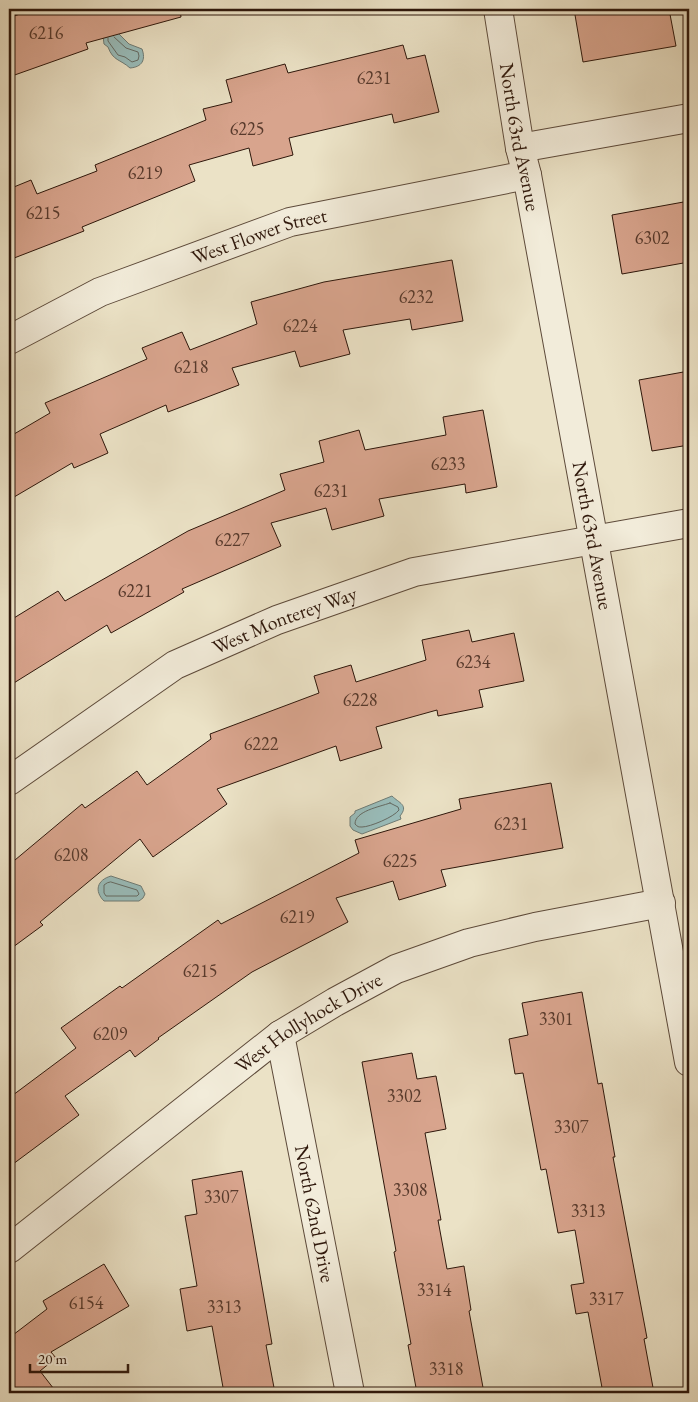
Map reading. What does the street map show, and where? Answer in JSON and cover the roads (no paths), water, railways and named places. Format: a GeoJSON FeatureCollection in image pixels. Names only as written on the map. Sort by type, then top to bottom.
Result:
{"type":"FeatureCollection","features":[{"type":"Feature","properties":{"kind":"street","name":"North 63rd Avenue"},"geometry":{"type":"LineString","coordinates":[[498,9],[520,148],[527,175],[689,1062]]}},
{"type":"Feature","properties":{"kind":"street"},"geometry":{"type":"LineString","coordinates":[[520,148],[689,118]]}},
{"type":"Feature","properties":{"kind":"street","name":"West Flower Street"},"geometry":{"type":"LineString","coordinates":[[9,340],[100,292],[290,222],[527,175]]}},
{"type":"Feature","properties":{"kind":"street","name":"West Monterey Way"},"geometry":{"type":"LineString","coordinates":[[9,781],[175,665],[277,620],[414,572],[689,523]]}},
{"type":"Feature","properties":{"kind":"street","name":"West Hollyhock Drive"},"geometry":{"type":"LineString","coordinates":[[9,1249],[280,1035],[396,969],[469,943],[535,927],[661,903]]}},
{"type":"Feature","properties":{"kind":"street","name":"North 62nd Drive"},"geometry":{"type":"LineString","coordinates":[[280,1035],[350,1393]]}},
{"type":"Feature","properties":{"kind":"water"},"geometry":{"type":"Polygon","coordinates":[[[117,32],[129,44],[142,49],[143,60],[138,66],[130,68],[115,57],[104,44],[103,36],[117,32]]]}},
{"type":"Feature","properties":{"kind":"water"},"geometry":{"type":"Polygon","coordinates":[[[392,796],[404,809],[400,816],[401,819],[362,834],[353,830],[350,826],[350,817],[355,811],[392,796]]]}},
{"type":"Feature","properties":{"kind":"water"},"geometry":{"type":"Polygon","coordinates":[[[111,876],[141,886],[145,894],[143,898],[139,901],[104,901],[99,893],[98,886],[103,880],[111,876]]]}}]}
